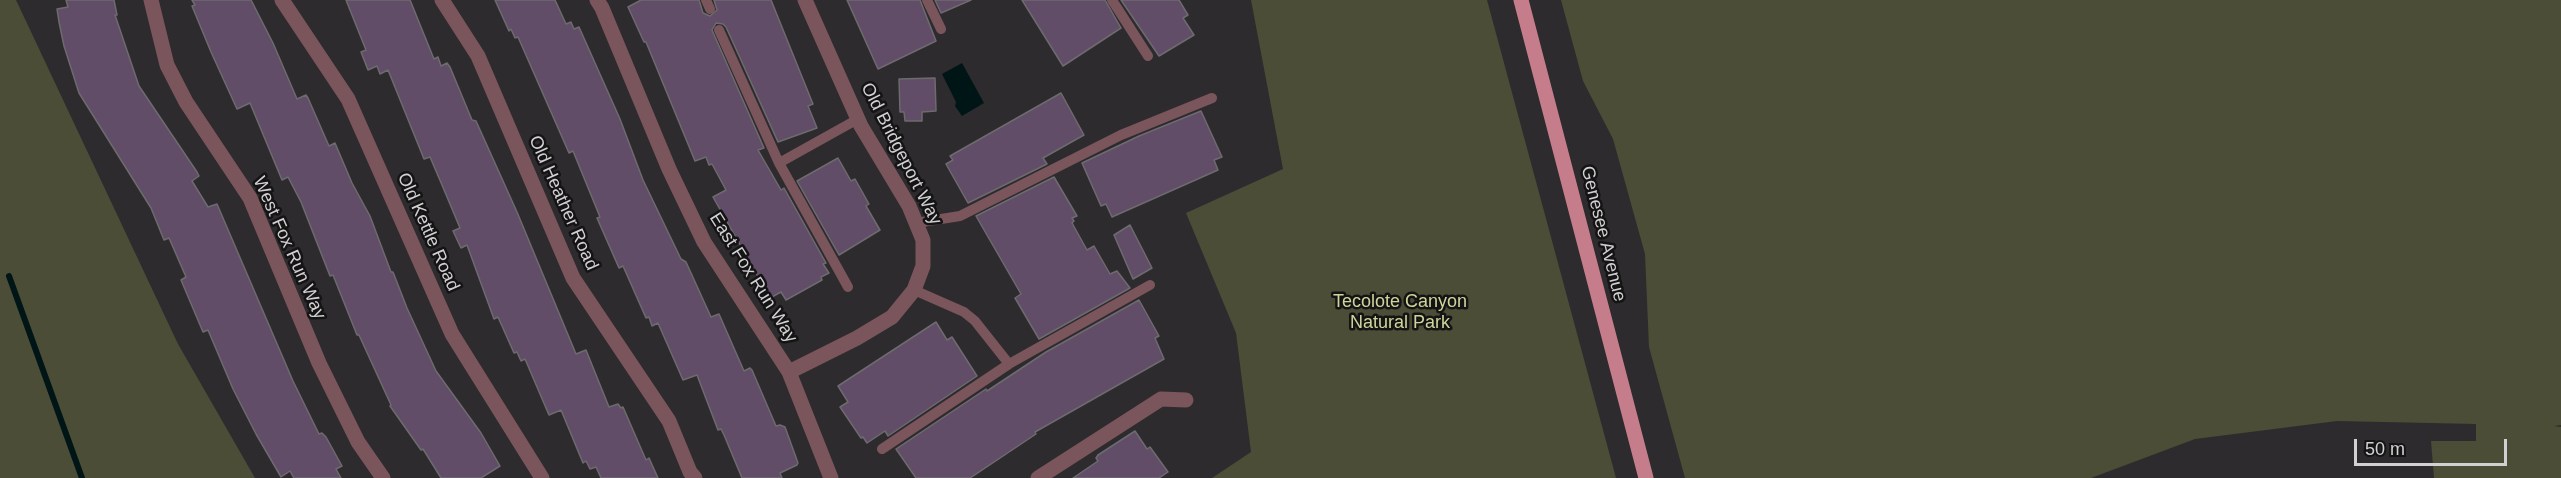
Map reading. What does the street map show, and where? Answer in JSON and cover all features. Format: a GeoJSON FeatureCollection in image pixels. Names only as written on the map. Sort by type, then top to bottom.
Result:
{"type":"FeatureCollection","features":[{"type":"Feature","properties":{"kind":"main road","name":"Genesee Avenue"},"geometry":{"type":"LineString","coordinates":[[1521,0],[1646,478]]}},
{"type":"Feature","properties":{"kind":"street","name":"West Fox Run Way"},"geometry":{"type":"LineString","coordinates":[[151,0],[167,66],[186,102],[250,198],[319,363],[358,442],[383,478]]}},
{"type":"Feature","properties":{"kind":"street","name":"Old Kettle Road"},"geometry":{"type":"LineString","coordinates":[[282,0],[348,99],[452,334],[542,478]]}},
{"type":"Feature","properties":{"kind":"street","name":"Old Heather Road"},"geometry":{"type":"LineString","coordinates":[[442,0],[478,56],[573,278],[669,421],[690,472],[695,478]]}},
{"type":"Feature","properties":{"kind":"street","name":"East Fox Run Way"},"geometry":{"type":"LineString","coordinates":[[597,0],[669,169],[704,242],[789,372],[831,478]]}},
{"type":"Feature","properties":{"kind":"street","name":"Old Bridgeport Way"},"geometry":{"type":"LineString","coordinates":[[789,372],[857,338],[892,317],[914,290],[923,266],[923,240],[909,206],[858,119],[805,0]]}},
{"type":"Feature","properties":{"kind":"street"},"geometry":{"type":"LineString","coordinates":[[1038,478],[1161,399],[1185,400]]}},
{"type":"Feature","properties":{"kind":"lane"},"geometry":{"type":"LineString","coordinates":[[927,0],[941,29]]}},
{"type":"Feature","properties":{"kind":"lane"},"geometry":{"type":"LineString","coordinates":[[1112,0],[1148,56]]}},
{"type":"Feature","properties":{"kind":"lane"},"geometry":{"type":"LineString","coordinates":[[719,30],[779,163],[848,288]]}},
{"type":"Feature","properties":{"kind":"lane"},"geometry":{"type":"LineString","coordinates":[[916,223],[960,216],[1121,135],[1212,98]]}},
{"type":"Feature","properties":{"kind":"lane"},"geometry":{"type":"LineString","coordinates":[[779,163],[858,119]]}},
{"type":"Feature","properties":{"kind":"lane"},"geometry":{"type":"LineString","coordinates":[[882,449],[1009,364],[1150,285]]}},
{"type":"Feature","properties":{"kind":"lane"},"geometry":{"type":"LineString","coordinates":[[914,290],[964,312],[975,321],[1009,364]]}},
{"type":"Feature","properties":{"kind":"green space"},"geometry":{"type":"Polygon","coordinates":[[[0,0],[16,0],[178,344],[255,478],[0,478],[0,0]]]}},
{"type":"Feature","properties":{"kind":"green space","name":"Tecolote Canyon Natural Park"},"geometry":{"type":"Polygon","coordinates":[[[1251,0],[1487,0],[1616,478],[1212,478],[1251,452],[1236,333],[1186,213],[1283,169],[1251,0]]]}},
{"type":"Feature","properties":{"kind":"green space"},"geometry":{"type":"Polygon","coordinates":[[[1561,0],[2561,0],[2561,425],[2554,426],[2561,427],[2561,478],[2434,478],[2431,441],[2476,441],[2476,424],[2337,421],[2195,439],[2091,478],[1685,478],[1649,347],[1645,254],[1613,139],[1583,81],[1561,0]]]}},
{"type":"Feature","properties":{"kind":"shaded area"},"geometry":{"type":"Polygon","coordinates":[[[962,63],[984,103],[962,116],[955,106],[956,102],[942,74],[962,63]]]}},
{"type":"Feature","properties":{"kind":"building"},"geometry":{"type":"Polygon","coordinates":[[[66,0],[114,0],[117,15],[115,15],[139,86],[197,172],[199,176],[192,181],[208,207],[217,204],[293,381],[319,434],[322,433],[326,437],[342,466],[336,469],[341,478],[294,478],[290,471],[281,477],[256,434],[233,389],[208,330],[203,332],[181,280],[186,277],[169,238],[164,240],[151,208],[79,93],[64,46],[57,9],[68,7],[66,0]]]}},
{"type":"Feature","properties":{"kind":"building"},"geometry":{"type":"Polygon","coordinates":[[[192,0],[251,0],[273,43],[297,99],[306,95],[329,146],[335,143],[352,183],[370,216],[391,272],[393,272],[436,371],[481,433],[500,466],[481,478],[441,478],[423,449],[421,450],[390,406],[359,335],[357,335],[333,275],[330,276],[301,202],[288,177],[282,180],[250,103],[237,109],[192,6],[195,5],[192,0]]]}},
{"type":"Feature","properties":{"kind":"building"},"geometry":{"type":"Polygon","coordinates":[[[346,0],[410,0],[434,59],[438,57],[441,66],[447,63],[450,67],[472,120],[476,121],[576,354],[586,350],[609,407],[618,404],[621,408],[623,407],[646,460],[649,458],[658,478],[601,478],[596,467],[590,469],[586,461],[583,463],[561,410],[549,415],[525,359],[521,361],[517,352],[514,353],[498,317],[494,319],[467,245],[461,248],[453,231],[460,228],[442,185],[430,157],[424,159],[388,70],[380,74],[377,66],[368,70],[361,52],[366,50],[346,0]]]}},
{"type":"Feature","properties":{"kind":"building"},"geometry":{"type":"Polygon","coordinates":[[[495,0],[555,0],[566,24],[571,22],[574,29],[579,27],[620,119],[643,180],[681,259],[686,262],[711,317],[719,314],[744,371],[750,368],[752,370],[776,426],[785,427],[798,463],[780,473],[782,478],[742,478],[721,429],[718,430],[697,375],[683,380],[658,323],[652,326],[649,317],[646,318],[623,266],[619,268],[597,218],[600,217],[573,151],[569,153],[518,37],[515,38],[511,29],[509,31],[495,0]]]}},
{"type":"Feature","properties":{"kind":"building"},"geometry":{"type":"Polygon","coordinates":[[[641,0],[699,0],[703,13],[710,16],[717,10],[714,0],[771,0],[813,104],[808,106],[817,128],[778,142],[726,27],[716,23],[712,30],[764,148],[758,150],[781,190],[784,188],[826,263],[823,264],[829,273],[821,277],[822,280],[786,300],[781,292],[770,298],[713,197],[726,190],[706,157],[695,161],[646,42],[628,7],[641,0]]]}},
{"type":"Feature","properties":{"kind":"building"},"geometry":{"type":"Polygon","coordinates":[[[847,0],[920,0],[936,41],[878,69],[847,0]]]}},
{"type":"Feature","properties":{"kind":"building"},"geometry":{"type":"Polygon","coordinates":[[[935,0],[971,0],[941,13],[935,0]]]}},
{"type":"Feature","properties":{"kind":"building"},"geometry":{"type":"Polygon","coordinates":[[[1022,0],[1105,0],[1121,28],[1063,66],[1022,0]]]}},
{"type":"Feature","properties":{"kind":"building"},"geometry":{"type":"Polygon","coordinates":[[[1121,0],[1179,0],[1188,15],[1183,18],[1194,35],[1159,56],[1121,0]]]}},
{"type":"Feature","properties":{"kind":"building"},"geometry":{"type":"Polygon","coordinates":[[[935,78],[936,111],[922,112],[922,121],[905,121],[904,112],[900,112],[899,79],[935,78]]]}},
{"type":"Feature","properties":{"kind":"building"},"geometry":{"type":"Polygon","coordinates":[[[1061,93],[1084,135],[1043,158],[1047,164],[968,203],[946,164],[953,160],[950,156],[1061,93]]]}},
{"type":"Feature","properties":{"kind":"building"},"geometry":{"type":"Polygon","coordinates":[[[1201,111],[1222,157],[1214,160],[1218,170],[1112,217],[1106,204],[1101,206],[1082,163],[1139,136],[1201,111]]]}},
{"type":"Feature","properties":{"kind":"building"},"geometry":{"type":"Polygon","coordinates":[[[838,158],[851,181],[855,179],[869,204],[866,206],[880,230],[839,255],[797,181],[838,158]]]}},
{"type":"Feature","properties":{"kind":"building"},"geometry":{"type":"Polygon","coordinates":[[[1054,177],[1077,216],[1072,218],[1074,221],[1072,223],[1087,250],[1094,246],[1110,274],[1117,271],[1130,288],[1039,339],[1015,298],[1021,294],[976,216],[1054,177]]]}},
{"type":"Feature","properties":{"kind":"building"},"geometry":{"type":"Polygon","coordinates":[[[1130,225],[1152,268],[1133,279],[1114,235],[1130,225]]]}},
{"type":"Feature","properties":{"kind":"building"},"geometry":{"type":"Polygon","coordinates":[[[1139,300],[1159,336],[1155,338],[1164,359],[1035,432],[1036,434],[970,478],[916,478],[896,449],[1046,352],[1139,300]]]}},
{"type":"Feature","properties":{"kind":"building"},"geometry":{"type":"Polygon","coordinates":[[[936,322],[947,340],[952,337],[977,376],[888,436],[885,431],[867,443],[863,437],[861,438],[840,407],[848,402],[838,386],[936,322]]]}},
{"type":"Feature","properties":{"kind":"building"},"geometry":{"type":"Polygon","coordinates":[[[1135,431],[1147,449],[1150,447],[1168,472],[1159,478],[1073,478],[1098,461],[1096,458],[1098,455],[1135,431]]]}},
{"type":"Feature","properties":{"kind":"waterway"},"geometry":{"type":"LineString","coordinates":[[9,276],[82,478]]}}]}
